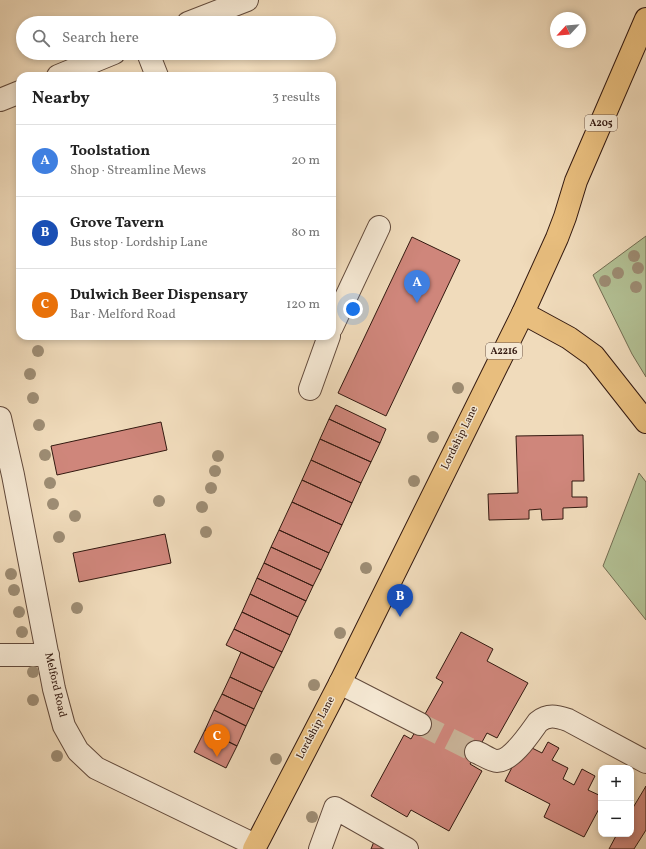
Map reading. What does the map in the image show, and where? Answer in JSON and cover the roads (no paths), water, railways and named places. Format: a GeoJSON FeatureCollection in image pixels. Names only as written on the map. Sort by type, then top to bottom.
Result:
{"type":"FeatureCollection","features":[{"type":"Feature","properties":{"kind":"main road","name":"Lordship Lane"},"geometry":{"type":"LineString","coordinates":[[254,847],[340,683],[523,313],[557,238],[576,181],[646,19]]}},
{"type":"Feature","properties":{"kind":"main road"},"geometry":{"type":"LineString","coordinates":[[523,313],[569,338],[594,356],[646,422]]}},
{"type":"Feature","properties":{"kind":"street"},"geometry":{"type":"LineString","coordinates":[[206,16],[247,0]]}},
{"type":"Feature","properties":{"kind":"street"},"geometry":{"type":"LineString","coordinates":[[68,72],[97,60]]}},
{"type":"Feature","properties":{"kind":"street"},"geometry":{"type":"LineString","coordinates":[[151,60],[155,72]]}},
{"type":"Feature","properties":{"kind":"street"},"geometry":{"type":"LineString","coordinates":[[0,100],[16,94]]}},
{"type":"Feature","properties":{"kind":"street"},"geometry":{"type":"LineString","coordinates":[[336,317],[379,227]]}},
{"type":"Feature","properties":{"kind":"street"},"geometry":{"type":"LineString","coordinates":[[310,389],[327,340]]}},
{"type":"Feature","properties":{"kind":"street","name":"Melford Road"},"geometry":{"type":"LineString","coordinates":[[0,418],[54,689],[64,726],[78,751],[96,768],[254,847]]}},
{"type":"Feature","properties":{"kind":"street"},"geometry":{"type":"LineString","coordinates":[[0,655],[48,655]]}},
{"type":"Feature","properties":{"kind":"street"},"geometry":{"type":"LineString","coordinates":[[340,683],[420,724]]}},
{"type":"Feature","properties":{"kind":"street"},"geometry":{"type":"LineString","coordinates":[[476,752],[496,761],[504,760],[513,753],[538,722],[543,718],[550,716],[568,720],[646,762]]}},
{"type":"Feature","properties":{"kind":"street"},"geometry":{"type":"LineString","coordinates":[[320,849],[335,808],[407,849]]}},
{"type":"Feature","properties":{"kind":"tunnel"},"geometry":{"type":"LineString","coordinates":[[420,724],[476,752]]}},
{"type":"Feature","properties":{"kind":"place","name":"Toolstation"},"geometry":{"type":"Point","coordinates":[417,303]}},
{"type":"Feature","properties":{"kind":"place","name":"Grove Tavern"},"geometry":{"type":"Point","coordinates":[400,617]}},
{"type":"Feature","properties":{"kind":"place","name":"Dulwich Beer Dispensary"},"geometry":{"type":"Point","coordinates":[217,757]}}]}
